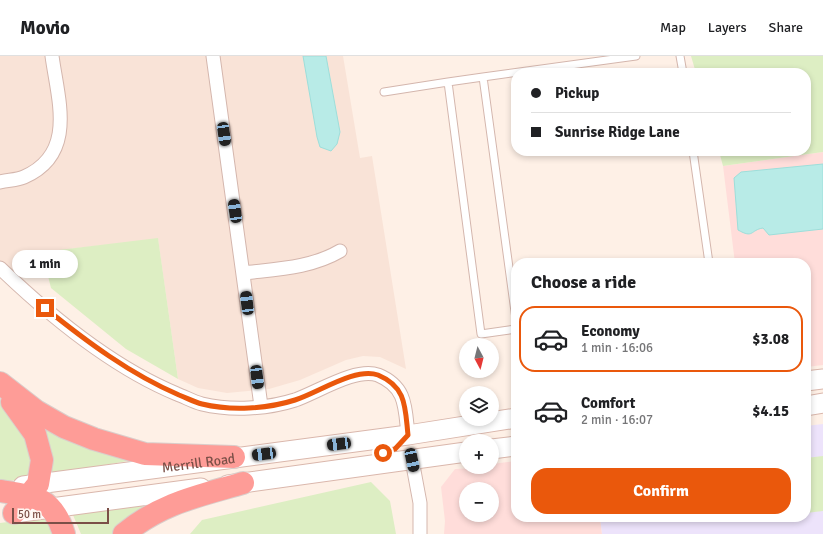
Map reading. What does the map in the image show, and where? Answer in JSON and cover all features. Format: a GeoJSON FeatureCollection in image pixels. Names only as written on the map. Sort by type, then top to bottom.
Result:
{"type":"FeatureCollection","features":[{"type":"Feature","properties":{"kind":"highway"},"geometry":{"type":"LineString","coordinates":[[0,383],[36,411],[64,427],[94,439],[146,454],[234,457]]}},
{"type":"Feature","properties":{"kind":"highway"},"geometry":{"type":"LineString","coordinates":[[0,388],[22,412],[35,434],[42,460],[34,490],[14,513]]}},
{"type":"Feature","properties":{"kind":"highway"},"geometry":{"type":"LineString","coordinates":[[124,534],[158,510],[178,502],[252,482]]}},
{"type":"Feature","properties":{"kind":"highway"},"geometry":{"type":"LineString","coordinates":[[0,490],[34,490],[53,508],[60,521],[64,534]]}},
{"type":"Feature","properties":{"kind":"main road"},"geometry":{"type":"LineString","coordinates":[[811,380],[823,379]]}},
{"type":"Feature","properties":{"kind":"main road"},"geometry":{"type":"LineString","coordinates":[[811,405],[823,403]]}},
{"type":"Feature","properties":{"kind":"main road","name":"Merrill Road"},"geometry":{"type":"LineString","coordinates":[[34,490],[234,457],[408,435],[511,419]]}},
{"type":"Feature","properties":{"kind":"main road"},"geometry":{"type":"LineString","coordinates":[[412,460],[418,448],[432,442],[511,430]]}},
{"type":"Feature","properties":{"kind":"main road"},"geometry":{"type":"LineString","coordinates":[[252,482],[274,469],[383,453],[395,449],[408,435]]}},
{"type":"Feature","properties":{"kind":"main road"},"geometry":{"type":"LineString","coordinates":[[499,448],[511,447]]}},
{"type":"Feature","properties":{"kind":"main road","name":"Merrill Road"},"geometry":{"type":"LineString","coordinates":[[14,513],[459,453]]}},
{"type":"Feature","properties":{"kind":"street"},"geometry":{"type":"LineString","coordinates":[[0,182],[24,177],[43,166],[54,153],[61,134],[60,112],[52,56]]}},
{"type":"Feature","properties":{"kind":"street"},"geometry":{"type":"LineString","coordinates":[[213,56],[244,273],[261,406]]}},
{"type":"Feature","properties":{"kind":"street"},"geometry":{"type":"LineString","coordinates":[[244,273],[313,264],[327,259],[340,251]]}},
{"type":"Feature","properties":{"kind":"street"},"geometry":{"type":"LineString","coordinates":[[0,268],[24,291],[75,333],[151,383],[202,404],[235,408],[261,406],[294,400],[357,374],[376,375],[396,384],[404,401],[408,435]]}},
{"type":"Feature","properties":{"kind":"street"},"geometry":{"type":"LineString","coordinates":[[412,460],[420,503],[420,534]]}},
{"type":"Feature","properties":{"kind":"lane"},"geometry":{"type":"LineString","coordinates":[[549,68],[636,56]]}},
{"type":"Feature","properties":{"kind":"lane"},"geometry":{"type":"LineString","coordinates":[[680,56],[681,68]]}},
{"type":"Feature","properties":{"kind":"lane"},"geometry":{"type":"LineString","coordinates":[[384,92],[511,73]]}},
{"type":"Feature","properties":{"kind":"lane"},"geometry":{"type":"LineString","coordinates":[[483,77],[511,282]]}},
{"type":"Feature","properties":{"kind":"lane"},"geometry":{"type":"LineString","coordinates":[[448,82],[481,334],[511,330]]}},
{"type":"Feature","properties":{"kind":"lane"},"geometry":{"type":"LineString","coordinates":[[694,156],[708,258]]}},
{"type":"Feature","properties":{"kind":"shaded area"},"geometry":{"type":"Polygon","coordinates":[[[0,56],[343,56],[360,158],[372,156],[406,369],[380,357],[363,356],[346,360],[300,380],[269,389],[227,393],[198,388],[178,379],[158,239],[42,252],[0,278],[0,56]]]}},
{"type":"Feature","properties":{"kind":"shaded area"},"geometry":{"type":"Polygon","coordinates":[[[823,152],[823,365],[811,366],[811,258],[734,258],[723,166],[794,156],[811,156],[811,154],[823,152]]]}},
{"type":"Feature","properties":{"kind":"shaded area"},"geometry":{"type":"Polygon","coordinates":[[[823,424],[823,534],[602,534],[601,522],[811,522],[811,425],[823,424]]]}},
{"type":"Feature","properties":{"kind":"shaded area"},"geometry":{"type":"Polygon","coordinates":[[[511,462],[511,522],[601,522],[602,534],[444,534],[445,521],[441,487],[455,469],[459,469],[459,474],[499,474],[499,463],[511,462]]]}},
{"type":"Feature","properties":{"kind":"green space"},"geometry":{"type":"Polygon","coordinates":[[[691,56],[823,56],[823,152],[811,154],[811,68],[695,68],[691,56]]]}},
{"type":"Feature","properties":{"kind":"green space"},"geometry":{"type":"Polygon","coordinates":[[[720,156],[794,156],[723,166],[720,156]]]}},
{"type":"Feature","properties":{"kind":"green space"},"geometry":{"type":"Polygon","coordinates":[[[158,238],[178,379],[126,349],[51,288],[42,252],[158,238]]]}},
{"type":"Feature","properties":{"kind":"green space"},"geometry":{"type":"Polygon","coordinates":[[[0,401],[29,433],[33,475],[25,479],[0,482],[0,401]]]}},
{"type":"Feature","properties":{"kind":"green space"},"geometry":{"type":"Polygon","coordinates":[[[40,421],[139,459],[48,475],[40,421]]]}},
{"type":"Feature","properties":{"kind":"green space"},"geometry":{"type":"Polygon","coordinates":[[[823,456],[823,511],[811,512],[811,457],[823,456]]]}},
{"type":"Feature","properties":{"kind":"green space"},"geometry":{"type":"Polygon","coordinates":[[[371,482],[390,501],[396,534],[190,534],[202,520],[371,482]]]}},
{"type":"Feature","properties":{"kind":"green space"},"geometry":{"type":"Polygon","coordinates":[[[145,505],[145,510],[116,534],[81,534],[73,515],[145,505]]]}},
{"type":"Feature","properties":{"kind":"green space"},"geometry":{"type":"Polygon","coordinates":[[[47,517],[61,534],[0,534],[0,523],[47,517]]]}},
{"type":"Feature","properties":{"kind":"water"},"geometry":{"type":"Polygon","coordinates":[[[303,56],[326,56],[340,132],[337,144],[331,151],[320,147],[317,137],[303,56]]]}},
{"type":"Feature","properties":{"kind":"water"},"geometry":{"type":"Polygon","coordinates":[[[823,164],[823,229],[769,235],[763,228],[750,234],[743,233],[738,230],[734,178],[741,172],[823,164]]]}},
{"type":"Feature","properties":{"kind":"route"},"geometry":{"type":"LineString","coordinates":[[45,308],[75,333],[151,383],[202,404],[235,408],[261,406],[294,400],[357,374],[376,375],[396,384],[404,401],[408,435],[395,449],[383,453]]}}]}
